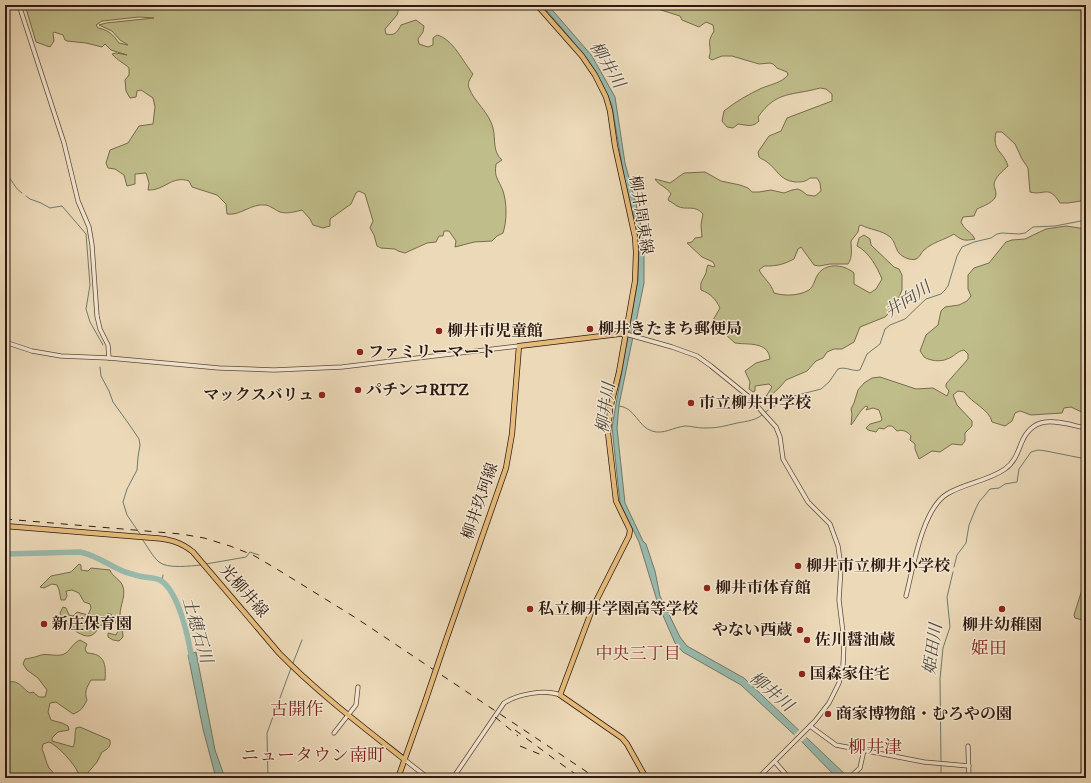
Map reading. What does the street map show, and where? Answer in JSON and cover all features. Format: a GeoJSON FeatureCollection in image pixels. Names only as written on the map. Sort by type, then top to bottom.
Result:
{"type":"FeatureCollection","features":[{"type":"Feature","properties":{"kind":"main road","name":"柳井周東線"},"geometry":{"type":"LineString","coordinates":[[537,5],[589,65],[600,85],[608,105],[615,146],[636,243],[635,281],[627,335],[610,409],[608,433],[616,501],[630,530],[629,536],[593,607],[560,695]]}},
{"type":"Feature","properties":{"kind":"main road"},"geometry":{"type":"LineString","coordinates":[[519,346],[619,334],[627,335]]}},
{"type":"Feature","properties":{"kind":"main road","name":"柳井玖珂線"},"geometry":{"type":"LineString","coordinates":[[405,760],[506,468],[512,434],[519,346]]}},
{"type":"Feature","properties":{"kind":"main road","name":"光柳井線"},"geometry":{"type":"LineString","coordinates":[[5,526],[167,539],[182,544],[193,552],[279,653],[349,715],[405,760]]}},
{"type":"Feature","properties":{"kind":"main road"},"geometry":{"type":"LineString","coordinates":[[560,695],[622,738],[627,744],[646,778]]}},
{"type":"Feature","properties":{"kind":"main road"},"geometry":{"type":"LineString","coordinates":[[398,778],[405,760]]}},
{"type":"Feature","properties":{"kind":"street"},"geometry":{"type":"LineString","coordinates":[[19,5],[64,143],[78,201],[89,227],[92,245],[97,316],[100,329],[108,345],[109,358]]}},
{"type":"Feature","properties":{"kind":"street"},"geometry":{"type":"LineString","coordinates":[[627,335],[672,347],[697,356],[748,396],[776,427],[780,437],[783,460],[808,502],[827,521],[832,530],[840,557],[839,600],[844,641],[843,666],[840,683],[820,715],[758,778]]}},
{"type":"Feature","properties":{"kind":"street"},"geometry":{"type":"LineString","coordinates":[[5,342],[44,354],[61,356],[109,358],[219,368],[274,370],[342,367],[519,346]]}},
{"type":"Feature","properties":{"kind":"street"},"geometry":{"type":"LineString","coordinates":[[906,596],[925,523],[942,497],[954,490],[997,473],[1009,466],[1014,460],[1027,433],[1035,425],[1047,421],[1053,421],[1086,428]]}},
{"type":"Feature","properties":{"kind":"street"},"geometry":{"type":"LineString","coordinates":[[334,733],[356,705],[358,687]]}},
{"type":"Feature","properties":{"kind":"street"},"geometry":{"type":"LineString","coordinates":[[453,778],[504,703],[513,698],[542,692],[553,692],[560,695]]}},
{"type":"Feature","properties":{"kind":"street"},"geometry":{"type":"LineString","coordinates":[[810,726],[834,744],[941,764],[969,766]]}},
{"type":"Feature","properties":{"kind":"street"},"geometry":{"type":"LineString","coordinates":[[968,746],[969,778]]}},
{"type":"Feature","properties":{"kind":"street"},"geometry":{"type":"LineString","coordinates":[[849,778],[860,768],[864,750]]}},
{"type":"Feature","properties":{"kind":"street"},"geometry":{"type":"LineString","coordinates":[[405,760],[428,778]]}},
{"type":"Feature","properties":{"kind":"street"},"geometry":{"type":"LineString","coordinates":[[775,762],[789,778]]}},
{"type":"Feature","properties":{"kind":"shaded area"},"geometry":{"type":"Polygon","coordinates":[[[25,5],[400,5],[397,15],[385,29],[386,34],[391,35],[397,32],[401,25],[416,20],[424,26],[423,32],[418,39],[419,44],[428,47],[433,45],[433,38],[437,35],[443,37],[453,46],[473,74],[468,86],[491,122],[497,153],[502,160],[496,164],[496,172],[503,191],[506,206],[506,218],[503,233],[492,241],[474,242],[455,247],[456,241],[449,231],[444,231],[443,236],[439,236],[436,242],[427,243],[405,253],[395,249],[381,248],[377,246],[370,228],[373,221],[365,194],[359,191],[356,193],[351,204],[330,219],[330,226],[323,228],[313,225],[302,210],[283,213],[266,205],[261,205],[251,207],[237,213],[227,214],[226,204],[217,195],[192,187],[189,181],[173,181],[154,190],[148,190],[149,183],[146,173],[135,174],[135,184],[127,186],[124,175],[115,169],[108,168],[106,163],[110,150],[128,143],[139,126],[153,124],[155,107],[153,98],[141,90],[137,91],[136,97],[130,98],[126,91],[125,80],[129,75],[129,68],[112,54],[116,53],[127,55],[111,50],[105,44],[102,47],[86,43],[67,41],[63,35],[54,32],[54,41],[50,47],[36,42],[25,5]],[[139,17],[102,21],[96,25],[98,28],[110,33],[119,43],[128,45],[120,40],[112,31],[99,25],[154,18],[139,17]]]}},
{"type":"Feature","properties":{"kind":"shaded area"},"geometry":{"type":"Polygon","coordinates":[[[542,5],[548,5],[592,56],[615,97],[625,163],[640,219],[644,254],[644,283],[619,405],[617,428],[625,503],[643,541],[646,544],[655,571],[660,596],[680,637],[687,646],[744,678],[849,778],[837,778],[802,742],[741,685],[683,652],[675,643],[658,604],[639,542],[620,503],[612,427],[638,280],[639,244],[633,213],[625,182],[612,106],[606,92],[599,78],[582,52],[542,5]]]}},
{"type":"Feature","properties":{"kind":"shaded area"},"geometry":{"type":"Polygon","coordinates":[[[645,5],[1086,5],[1086,206],[1081,201],[1060,203],[1056,197],[1049,192],[1030,192],[1028,168],[1015,144],[1002,132],[996,132],[995,144],[1008,166],[995,181],[994,185],[996,194],[994,199],[977,209],[974,216],[963,217],[961,222],[975,239],[964,240],[954,234],[931,245],[917,258],[912,259],[900,254],[893,240],[887,235],[880,231],[861,225],[851,241],[851,256],[848,264],[814,265],[801,247],[798,249],[794,259],[779,265],[764,266],[759,270],[771,286],[774,293],[790,295],[807,291],[812,287],[820,271],[824,268],[840,266],[854,273],[854,284],[870,293],[876,289],[882,279],[869,256],[857,246],[859,238],[864,235],[870,239],[871,245],[894,267],[899,269],[902,275],[902,290],[894,308],[885,317],[860,327],[854,342],[842,349],[834,349],[827,352],[823,358],[816,361],[807,371],[786,380],[765,401],[763,401],[772,387],[769,384],[755,386],[755,391],[753,392],[749,389],[750,382],[745,371],[756,363],[770,359],[766,349],[757,345],[735,343],[724,333],[714,328],[713,320],[720,308],[712,297],[701,290],[701,283],[706,274],[708,265],[715,266],[713,262],[702,257],[687,243],[692,242],[695,238],[702,237],[701,225],[703,214],[697,209],[680,207],[669,201],[668,199],[671,194],[655,179],[670,183],[684,173],[705,172],[721,181],[748,188],[752,192],[771,190],[784,193],[798,189],[807,195],[815,196],[821,191],[820,183],[817,178],[810,178],[800,182],[785,179],[771,165],[759,157],[758,152],[769,136],[781,131],[787,118],[832,101],[832,94],[826,89],[820,88],[786,95],[772,102],[765,108],[758,117],[759,121],[754,125],[749,126],[738,124],[733,128],[727,127],[722,121],[724,111],[737,101],[762,88],[782,80],[788,75],[787,72],[770,63],[759,64],[732,56],[722,56],[712,60],[709,58],[710,39],[714,31],[713,25],[706,22],[699,27],[682,20],[680,16],[645,5]]]}},
{"type":"Feature","properties":{"kind":"shaded area"},"geometry":{"type":"Polygon","coordinates":[[[1066,226],[1086,229],[1086,414],[1071,407],[1064,408],[1062,413],[1031,415],[1020,411],[1015,413],[1012,421],[1005,426],[992,422],[991,418],[984,410],[971,400],[964,392],[958,391],[953,395],[957,405],[972,421],[972,426],[965,433],[965,441],[962,445],[952,444],[940,452],[932,451],[919,459],[915,449],[915,444],[910,440],[911,436],[907,432],[901,430],[897,431],[892,426],[888,426],[884,429],[879,428],[876,432],[866,428],[870,424],[881,421],[882,419],[879,410],[873,408],[866,410],[868,407],[866,406],[851,425],[851,409],[858,390],[864,383],[872,378],[880,377],[916,389],[933,388],[947,396],[949,391],[946,384],[968,359],[968,354],[964,350],[945,360],[936,361],[924,357],[920,351],[926,335],[938,325],[941,311],[945,307],[959,305],[967,301],[971,296],[968,289],[968,275],[974,268],[989,263],[1006,242],[1025,239],[1046,229],[1066,226]]]}},
{"type":"Feature","properties":{"kind":"shaded area"},"geometry":{"type":"Polygon","coordinates":[[[79,564],[81,565],[81,570],[88,571],[91,568],[110,570],[122,584],[124,593],[120,620],[123,637],[119,641],[108,637],[108,633],[116,635],[119,629],[111,614],[107,614],[106,618],[110,624],[109,627],[100,625],[93,635],[85,636],[67,624],[60,613],[63,607],[66,608],[69,615],[73,616],[77,612],[88,615],[91,608],[90,604],[84,602],[79,593],[72,590],[66,591],[67,596],[65,600],[61,600],[57,585],[52,584],[44,588],[40,587],[51,576],[71,572],[79,564]]]}},
{"type":"Feature","properties":{"kind":"shaded area"},"geometry":{"type":"Polygon","coordinates":[[[1086,581],[1086,621],[1075,618],[1074,615],[1084,583],[1086,581]]]}},
{"type":"Feature","properties":{"kind":"shaded area"},"geometry":{"type":"Polygon","coordinates":[[[80,640],[87,644],[85,649],[87,653],[98,655],[103,661],[105,680],[91,680],[86,692],[87,700],[82,709],[76,713],[73,714],[56,702],[50,703],[48,712],[51,720],[68,726],[69,730],[58,732],[52,738],[52,741],[73,747],[76,728],[80,727],[110,740],[109,746],[102,752],[97,762],[86,775],[78,773],[65,755],[49,742],[43,744],[42,749],[49,768],[57,778],[5,778],[5,683],[17,683],[30,693],[33,692],[39,697],[45,697],[47,690],[38,678],[27,670],[23,664],[25,659],[41,655],[57,655],[66,653],[80,640]]]}},
{"type":"Feature","properties":{"kind":"shaded area"},"geometry":{"type":"Polygon","coordinates":[[[196,652],[215,750],[225,778],[216,778],[203,729],[188,655],[196,652]]]}},
{"type":"Feature","properties":{"kind":"pier"},"geometry":{"type":"Polygon","coordinates":[[[800,729],[808,736],[801,742],[794,735],[800,729]]]}},
{"type":"Feature","properties":{"kind":"waterway"},"geometry":{"type":"LineString","coordinates":[[5,172],[17,189],[22,193]]}},
{"type":"Feature","properties":{"kind":"waterway"},"geometry":{"type":"LineString","coordinates":[[26,196],[50,208],[62,206],[86,234],[90,285],[86,309],[90,322],[103,345]]}},
{"type":"Feature","properties":{"kind":"waterway","name":"井向川"},"geometry":{"type":"LineString","coordinates":[[764,413],[786,398],[821,389],[829,382],[838,369],[844,368],[860,370],[867,354],[880,344],[885,329],[890,325],[905,319],[926,299],[941,294],[945,290],[948,286],[957,256],[962,247],[974,242],[991,238],[997,234],[1019,234],[1025,233],[1033,227],[1055,226],[1086,220]]}},
{"type":"Feature","properties":{"kind":"waterway"},"geometry":{"type":"LineString","coordinates":[[100,367],[101,376],[113,402],[139,439],[140,445],[137,470],[127,489],[123,502],[127,515],[140,534]]}},
{"type":"Feature","properties":{"kind":"waterway","name":"井向川"},"geometry":{"type":"LineString","coordinates":[[619,406],[624,407],[633,413],[647,429],[656,432],[685,426],[703,428],[718,427],[752,420],[762,415]]}},
{"type":"Feature","properties":{"kind":"waterway","name":"姫田川"},"geometry":{"type":"LineString","coordinates":[[954,567],[957,555],[966,543],[969,525],[979,502],[990,489],[999,488],[1005,484],[1017,482],[1019,469],[1031,452],[1038,450],[1046,451],[1086,459]]}},
{"type":"Feature","properties":{"kind":"waterway"},"geometry":{"type":"LineString","coordinates":[[142,539],[159,562],[163,564],[168,566],[201,565]]}},
{"type":"Feature","properties":{"kind":"waterway"},"geometry":{"type":"LineString","coordinates":[[206,564],[246,557],[250,552],[259,555]]}},
{"type":"Feature","properties":{"kind":"waterway","name":"土穂石川"},"geometry":{"type":"LineString","coordinates":[[5,554],[86,553],[125,572],[160,580],[173,594],[178,605],[186,629],[192,661]]}},
{"type":"Feature","properties":{"kind":"waterway","name":"姫田川"},"geometry":{"type":"LineString","coordinates":[[941,761],[940,679],[943,648],[950,627],[947,597],[953,572]]}},
{"type":"Feature","properties":{"kind":"waterway","name":"土穂石川"},"geometry":{"type":"LineString","coordinates":[[162,581],[163,575]]}},
{"type":"Feature","properties":{"kind":"waterway"},"geometry":{"type":"LineString","coordinates":[[293,663],[302,640]]}},
{"type":"Feature","properties":{"kind":"waterway"},"geometry":{"type":"LineString","coordinates":[[268,778],[267,733],[291,668]]}},
{"type":"Feature","properties":{"kind":"waterway","name":"姫田川"},"geometry":{"type":"LineString","coordinates":[[941,765],[941,778]]}},
{"type":"Feature","properties":{"kind":"railway"},"geometry":{"type":"LineString","coordinates":[[5,519],[181,534],[204,538],[253,555],[356,618],[596,778]]}},
{"type":"Feature","properties":{"kind":"railway"},"geometry":{"type":"LineString","coordinates":[[495,717],[518,736]]}},
{"type":"Feature","properties":{"kind":"railway"},"geometry":{"type":"LineString","coordinates":[[515,730],[581,778]]}},
{"type":"Feature","properties":{"kind":"railway"},"geometry":{"type":"LineString","coordinates":[[520,746],[544,756]]}},
{"type":"Feature","properties":{"kind":"place","name":"柳井きたまち郵便局"},"geometry":{"type":"Point","coordinates":[590,329]}},
{"type":"Feature","properties":{"kind":"place","name":"柳井市児童館"},"geometry":{"type":"Point","coordinates":[439,331]}},
{"type":"Feature","properties":{"kind":"place","name":"ファミリーマート"},"geometry":{"type":"Point","coordinates":[360,352]}},
{"type":"Feature","properties":{"kind":"place","name":"パチンコRITZ"},"geometry":{"type":"Point","coordinates":[358,390]}},
{"type":"Feature","properties":{"kind":"place","name":"マックスバリュ"},"geometry":{"type":"Point","coordinates":[322,395]}},
{"type":"Feature","properties":{"kind":"place","name":"市立柳井中学校"},"geometry":{"type":"Point","coordinates":[691,403]}},
{"type":"Feature","properties":{"kind":"place","name":"柳井市立柳井小学校"},"geometry":{"type":"Point","coordinates":[798,566]}},
{"type":"Feature","properties":{"kind":"place","name":"柳井市体育館"},"geometry":{"type":"Point","coordinates":[707,588]}},
{"type":"Feature","properties":{"kind":"place","name":"私立柳井学園高等学校"},"geometry":{"type":"Point","coordinates":[530,609]}},
{"type":"Feature","properties":{"kind":"place","name":"柳井幼稚園"},"geometry":{"type":"Point","coordinates":[1002,609]}},
{"type":"Feature","properties":{"kind":"place","name":"新庄保育園"},"geometry":{"type":"Point","coordinates":[44,624]}},
{"type":"Feature","properties":{"kind":"place","name":"やない西蔵"},"geometry":{"type":"Point","coordinates":[800,630]}},
{"type":"Feature","properties":{"kind":"place","name":"佐川醤油蔵"},"geometry":{"type":"Point","coordinates":[807,640]}},
{"type":"Feature","properties":{"kind":"place","name":"国森家住宅"},"geometry":{"type":"Point","coordinates":[802,674]}},
{"type":"Feature","properties":{"kind":"place","name":"商家博物館・むろやの園"},"geometry":{"type":"Point","coordinates":[828,714]}},
{"type":"Feature","properties":{"kind":"district","name":"姫田"},"geometry":{"type":"Point","coordinates":[989,649]}},
{"type":"Feature","properties":{"kind":"district","name":"中央三丁目"},"geometry":{"type":"Point","coordinates":[638,654]}},
{"type":"Feature","properties":{"kind":"district","name":"古開作"},"geometry":{"type":"Point","coordinates":[297,710]}},
{"type":"Feature","properties":{"kind":"district","name":"柳井津"},"geometry":{"type":"Point","coordinates":[875,748]}},
{"type":"Feature","properties":{"kind":"district","name":"ニュータウン南町"},"geometry":{"type":"Point","coordinates":[313,756]}},
{"type":"Feature","properties":{"kind":"water label","name":"柳井川"},"geometry":{"type":"Point","coordinates":[607,65]}},
{"type":"Feature","properties":{"kind":"water label","name":"柳井川"},"geometry":{"type":"Point","coordinates":[606,408]}},
{"type":"Feature","properties":{"kind":"water label","name":"柳井川"},"geometry":{"type":"Point","coordinates":[771,692]}}]}
